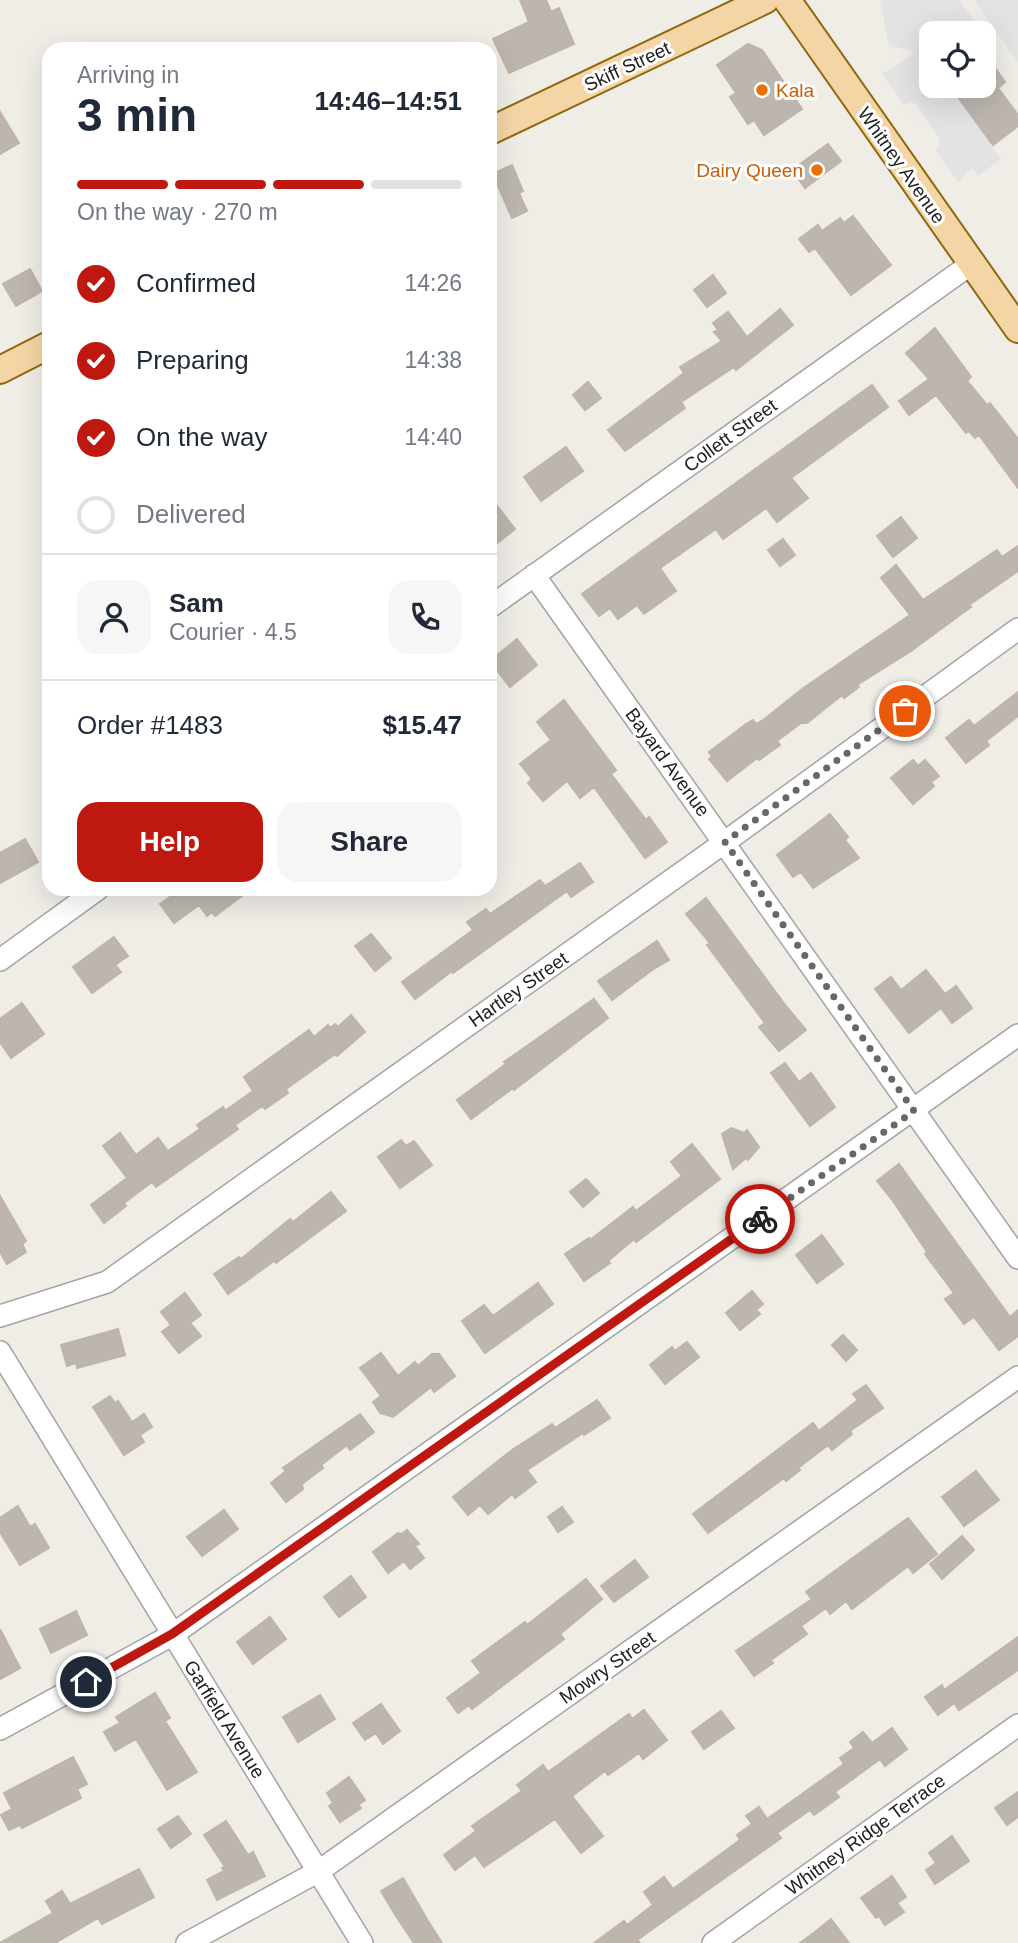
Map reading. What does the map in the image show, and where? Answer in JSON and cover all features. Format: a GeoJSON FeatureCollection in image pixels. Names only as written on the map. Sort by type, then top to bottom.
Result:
{"type":"FeatureCollection","features":[{"type":"Feature","properties":{"kind":"main road","name":"Skiff Street"},"geometry":{"type":"LineString","coordinates":[[497,128],[765,0]]}},
{"type":"Feature","properties":{"kind":"main road","name":"Whitney Avenue"},"geometry":{"type":"LineString","coordinates":[[788,0],[1018,329]]}},
{"type":"Feature","properties":{"kind":"main road"},"geometry":{"type":"LineString","coordinates":[[0,370],[42,349]]}},
{"type":"Feature","properties":{"kind":"street","name":"Collett Street"},"geometry":{"type":"LineString","coordinates":[[497,602],[971,264]]}},
{"type":"Feature","properties":{"kind":"street","name":"Bayard Avenue"},"geometry":{"type":"LineString","coordinates":[[534,575],[1018,1258]]}},
{"type":"Feature","properties":{"kind":"street","name":"Hartley Street"},"geometry":{"type":"LineString","coordinates":[[0,1316],[107,1282],[725,842],[1018,629]]}},
{"type":"Feature","properties":{"kind":"street"},"geometry":{"type":"LineString","coordinates":[[0,960],[88,896]]}},
{"type":"Feature","properties":{"kind":"street"},"geometry":{"type":"LineString","coordinates":[[0,1729],[172,1634],[1018,1035]]}},
{"type":"Feature","properties":{"kind":"street","name":"Garfield Avenue"},"geometry":{"type":"LineString","coordinates":[[0,1352],[362,1943]]}},
{"type":"Feature","properties":{"kind":"street","name":"Mowry Street"},"geometry":{"type":"LineString","coordinates":[[187,1943],[319,1871],[1018,1377]]}},
{"type":"Feature","properties":{"kind":"street","name":"Whitney Ridge Terrace"},"geometry":{"type":"LineString","coordinates":[[713,1943],[1018,1725]]}},
{"type":"Feature","properties":{"kind":"shaded area"},"geometry":{"type":"Polygon","coordinates":[[[880,0],[960,0],[974,21],[919,21],[919,98],[958,98],[1001,159],[978,176],[972,168],[958,183],[936,150],[940,142],[938,136],[916,104],[910,102],[904,105],[882,74],[913,54],[911,49],[889,47],[880,0]]]}},
{"type":"Feature","properties":{"kind":"shaded area"},"geometry":{"type":"Polygon","coordinates":[[[974,0],[1018,0],[1018,62],[996,31],[996,21],[989,21],[974,0]]]}},
{"type":"Feature","properties":{"kind":"building"},"geometry":{"type":"Polygon","coordinates":[[[520,0],[546,0],[551,12],[559,8],[574,44],[509,73],[497,42],[493,39],[529,22],[520,0]]]}},
{"type":"Feature","properties":{"kind":"building"},"geometry":{"type":"Polygon","coordinates":[[[748,44],[762,50],[802,109],[764,135],[754,120],[748,124],[730,97],[736,93],[717,65],[748,44]]]}},
{"type":"Feature","properties":{"kind":"building"},"geometry":{"type":"Polygon","coordinates":[[[996,69],[1005,82],[998,88],[1018,115],[1018,126],[993,145],[959,98],[996,98],[996,69]]]}},
{"type":"Feature","properties":{"kind":"building"},"geometry":{"type":"Polygon","coordinates":[[[0,112],[19,143],[0,154],[0,112]]]}},
{"type":"Feature","properties":{"kind":"building"},"geometry":{"type":"Polygon","coordinates":[[[828,144],[841,161],[805,188],[792,170],[828,144]]]}},
{"type":"Feature","properties":{"kind":"building"},"geometry":{"type":"Polygon","coordinates":[[[512,165],[523,191],[519,193],[527,211],[512,218],[497,183],[497,172],[512,165]]]}},
{"type":"Feature","properties":{"kind":"building"},"geometry":{"type":"Polygon","coordinates":[[[853,216],[891,265],[851,295],[815,248],[809,252],[799,239],[818,225],[822,231],[840,218],[844,223],[853,216]]]}},
{"type":"Feature","properties":{"kind":"building"},"geometry":{"type":"Polygon","coordinates":[[[30,269],[42,291],[16,306],[3,284],[30,269]]]}},
{"type":"Feature","properties":{"kind":"building"},"geometry":{"type":"Polygon","coordinates":[[[713,275],[726,293],[707,307],[694,290],[713,275]]]}},
{"type":"Feature","properties":{"kind":"building"},"geometry":{"type":"Polygon","coordinates":[[[780,309],[793,325],[736,370],[734,367],[681,402],[685,408],[625,451],[608,430],[684,373],[680,367],[722,341],[714,332],[718,330],[713,323],[728,312],[747,337],[780,309]]]}},
{"type":"Feature","properties":{"kind":"building"},"geometry":{"type":"Polygon","coordinates":[[[935,328],[971,377],[967,381],[987,405],[990,403],[1018,439],[1018,488],[979,435],[975,438],[969,431],[966,433],[936,395],[909,415],[899,401],[929,379],[906,353],[935,328]]]}},
{"type":"Feature","properties":{"kind":"building"},"geometry":{"type":"Polygon","coordinates":[[[588,382],[601,398],[585,410],[573,395],[588,382]]]}},
{"type":"Feature","properties":{"kind":"building"},"geometry":{"type":"Polygon","coordinates":[[[872,385],[888,407],[791,478],[808,498],[777,522],[766,508],[723,539],[716,529],[660,568],[676,591],[644,614],[637,605],[618,619],[610,608],[599,616],[582,594],[872,385]]]}},
{"type":"Feature","properties":{"kind":"building"},"geometry":{"type":"Polygon","coordinates":[[[566,447],[583,471],[541,501],[524,477],[566,447]]]}},
{"type":"Feature","properties":{"kind":"building"},"geometry":{"type":"Polygon","coordinates":[[[497,506],[515,529],[497,543],[497,506]]]}},
{"type":"Feature","properties":{"kind":"building"},"geometry":{"type":"Polygon","coordinates":[[[901,517],[917,538],[893,557],[877,536],[901,517]]]}},
{"type":"Feature","properties":{"kind":"building"},"geometry":{"type":"Polygon","coordinates":[[[783,539],[795,555],[780,566],[768,550],[783,539]]]}},
{"type":"Feature","properties":{"kind":"building"},"geometry":{"type":"Polygon","coordinates":[[[1018,546],[1018,571],[969,605],[971,607],[911,651],[857,685],[859,687],[844,698],[842,695],[807,723],[801,723],[777,741],[780,745],[759,760],[757,758],[727,781],[709,759],[712,757],[709,752],[746,724],[753,720],[756,724],[762,721],[802,689],[910,615],[881,578],[896,565],[923,600],[997,550],[1002,557],[1018,546]]]}},
{"type":"Feature","properties":{"kind":"building"},"geometry":{"type":"Polygon","coordinates":[[[517,639],[537,665],[510,687],[497,670],[497,655],[517,639]]]}},
{"type":"Feature","properties":{"kind":"building"},"geometry":{"type":"Polygon","coordinates":[[[1018,692],[1018,716],[986,741],[989,745],[966,763],[946,738],[969,720],[974,726],[1018,692]]]}},
{"type":"Feature","properties":{"kind":"building"},"geometry":{"type":"Polygon","coordinates":[[[564,700],[616,770],[611,774],[646,820],[649,817],[667,842],[645,858],[594,787],[580,798],[567,781],[543,801],[528,783],[532,779],[520,764],[551,740],[537,722],[564,700]]]}},
{"type":"Feature","properties":{"kind":"building"},"geometry":{"type":"Polygon","coordinates":[[[913,760],[918,766],[925,760],[939,776],[931,782],[934,786],[913,804],[891,778],[913,760]]]}},
{"type":"Feature","properties":{"kind":"building"},"geometry":{"type":"Polygon","coordinates":[[[830,814],[848,837],[845,840],[859,858],[813,888],[801,872],[793,877],[777,855],[830,814]]]}},
{"type":"Feature","properties":{"kind":"building"},"geometry":{"type":"Polygon","coordinates":[[[25,839],[38,862],[0,883],[0,853],[25,839]]]}},
{"type":"Feature","properties":{"kind":"building"},"geometry":{"type":"Polygon","coordinates":[[[580,863],[593,882],[571,897],[567,891],[415,999],[402,982],[473,930],[467,922],[486,909],[490,914],[540,880],[545,886],[580,863]]]}},
{"type":"Feature","properties":{"kind":"building"},"geometry":{"type":"Polygon","coordinates":[[[171,896],[242,896],[215,916],[212,912],[207,916],[199,905],[174,923],[160,904],[171,896]]]}},
{"type":"Feature","properties":{"kind":"building"},"geometry":{"type":"Polygon","coordinates":[[[706,898],[806,1030],[779,1051],[759,1027],[765,1023],[707,945],[710,943],[686,914],[706,898]]]}},
{"type":"Feature","properties":{"kind":"building"},"geometry":{"type":"Polygon","coordinates":[[[371,934],[391,958],[375,971],[355,946],[371,934]]]}},
{"type":"Feature","properties":{"kind":"building"},"geometry":{"type":"Polygon","coordinates":[[[114,937],[128,956],[115,965],[121,972],[92,993],[73,967],[114,937]]]}},
{"type":"Feature","properties":{"kind":"building"},"geometry":{"type":"Polygon","coordinates":[[[657,941],[669,960],[612,1000],[598,981],[657,941]]]}},
{"type":"Feature","properties":{"kind":"building"},"geometry":{"type":"Polygon","coordinates":[[[926,970],[945,994],[956,986],[972,1008],[952,1023],[941,1008],[909,1033],[875,989],[891,977],[901,990],[926,970]]]}},
{"type":"Feature","properties":{"kind":"building"},"geometry":{"type":"Polygon","coordinates":[[[594,999],[608,1018],[514,1090],[513,1088],[471,1119],[457,1100],[506,1064],[504,1062],[594,999]]]}},
{"type":"Feature","properties":{"kind":"building"},"geometry":{"type":"Polygon","coordinates":[[[22,1003],[44,1034],[11,1058],[0,1042],[0,1019],[22,1003]]]}},
{"type":"Feature","properties":{"kind":"building"},"geometry":{"type":"Polygon","coordinates":[[[351,1015],[365,1032],[337,1056],[335,1054],[286,1089],[288,1093],[265,1109],[262,1106],[235,1125],[238,1129],[156,1187],[152,1182],[124,1203],[126,1206],[104,1223],[91,1205],[127,1178],[103,1146],[120,1133],[136,1155],[158,1138],[168,1151],[200,1129],[197,1125],[223,1107],[225,1111],[253,1091],[244,1077],[309,1030],[314,1037],[328,1025],[330,1028],[335,1024],[338,1027],[351,1015]]]}},
{"type":"Feature","properties":{"kind":"building"},"geometry":{"type":"Polygon","coordinates":[[[785,1063],[799,1082],[811,1073],[835,1107],[810,1126],[771,1073],[785,1063]]]}},
{"type":"Feature","properties":{"kind":"building"},"geometry":{"type":"Polygon","coordinates":[[[731,1128],[744,1133],[747,1130],[759,1147],[748,1160],[746,1158],[733,1169],[722,1134],[731,1128]]]}},
{"type":"Feature","properties":{"kind":"building"},"geometry":{"type":"Polygon","coordinates":[[[401,1140],[406,1146],[414,1141],[432,1165],[400,1188],[378,1157],[401,1140]]]}},
{"type":"Feature","properties":{"kind":"building"},"geometry":{"type":"Polygon","coordinates":[[[692,1144],[720,1179],[636,1242],[634,1239],[608,1261],[610,1263],[584,1281],[565,1254],[589,1238],[590,1240],[633,1207],[636,1211],[682,1176],[671,1162],[692,1144]]]}},
{"type":"Feature","properties":{"kind":"building"},"geometry":{"type":"Polygon","coordinates":[[[899,1164],[1010,1317],[1018,1310],[1018,1336],[999,1350],[974,1317],[964,1324],[945,1299],[954,1293],[877,1181],[899,1164]]]}},
{"type":"Feature","properties":{"kind":"building"},"geometry":{"type":"Polygon","coordinates":[[[586,1179],[599,1193],[583,1207],[570,1192],[586,1179]]]}},
{"type":"Feature","properties":{"kind":"building"},"geometry":{"type":"Polygon","coordinates":[[[331,1192],[346,1211],[276,1263],[274,1261],[228,1294],[214,1274],[239,1257],[241,1259],[290,1219],[293,1222],[331,1192]]]}},
{"type":"Feature","properties":{"kind":"building"},"geometry":{"type":"Polygon","coordinates":[[[0,1196],[26,1241],[22,1244],[26,1252],[7,1264],[0,1252],[0,1196]]]}},
{"type":"Feature","properties":{"kind":"building"},"geometry":{"type":"Polygon","coordinates":[[[822,1235],[843,1264],[817,1283],[796,1255],[822,1235]]]}},
{"type":"Feature","properties":{"kind":"building"},"geometry":{"type":"Polygon","coordinates":[[[538,1283],[553,1304],[485,1353],[462,1321],[484,1305],[493,1316],[538,1283]]]}},
{"type":"Feature","properties":{"kind":"building"},"geometry":{"type":"Polygon","coordinates":[[[752,1291],[763,1304],[756,1310],[760,1314],[740,1330],[726,1313],[752,1291]]]}},
{"type":"Feature","properties":{"kind":"building"},"geometry":{"type":"Polygon","coordinates":[[[185,1293],[201,1315],[190,1323],[201,1336],[179,1353],[162,1332],[171,1325],[161,1312],[185,1293]]]}},
{"type":"Feature","properties":{"kind":"building"},"geometry":{"type":"Polygon","coordinates":[[[118,1329],[125,1355],[77,1368],[76,1363],[67,1366],[61,1345],[118,1329]]]}},
{"type":"Feature","properties":{"kind":"building"},"geometry":{"type":"Polygon","coordinates":[[[843,1335],[857,1350],[846,1361],[832,1345],[843,1335]]]}},
{"type":"Feature","properties":{"kind":"building"},"geometry":{"type":"Polygon","coordinates":[[[687,1342],[699,1357],[665,1384],[650,1365],[672,1347],[675,1351],[687,1342]]]}},
{"type":"Feature","properties":{"kind":"building"},"geometry":{"type":"Polygon","coordinates":[[[381,1353],[398,1376],[415,1362],[418,1366],[432,1354],[439,1354],[455,1376],[434,1392],[431,1387],[393,1417],[380,1413],[373,1402],[381,1396],[360,1368],[381,1353]]]}},
{"type":"Feature","properties":{"kind":"building"},"geometry":{"type":"Polygon","coordinates":[[[866,1385],[883,1408],[850,1431],[852,1434],[832,1450],[828,1445],[786,1481],[784,1478],[708,1533],[693,1514],[813,1423],[819,1431],[858,1400],[853,1394],[866,1385]]]}},
{"type":"Feature","properties":{"kind":"building"},"geometry":{"type":"Polygon","coordinates":[[[110,1396],[115,1403],[118,1401],[132,1422],[144,1414],[152,1427],[140,1435],[144,1442],[124,1455],[93,1407],[110,1396]]]}},
{"type":"Feature","properties":{"kind":"building"},"geometry":{"type":"Polygon","coordinates":[[[597,1400],[610,1418],[527,1470],[536,1482],[515,1498],[512,1494],[488,1514],[480,1505],[468,1515],[453,1497],[512,1450],[552,1424],[555,1428],[597,1400]]]}},
{"type":"Feature","properties":{"kind":"building"},"geometry":{"type":"Polygon","coordinates":[[[360,1414],[374,1432],[350,1450],[347,1445],[321,1465],[323,1468],[302,1484],[303,1489],[286,1502],[271,1483],[286,1471],[283,1468],[360,1414]]]}},
{"type":"Feature","properties":{"kind":"building"},"geometry":{"type":"Polygon","coordinates":[[[976,1471],[999,1500],[964,1526],[942,1497],[976,1471]]]}},
{"type":"Feature","properties":{"kind":"building"},"geometry":{"type":"Polygon","coordinates":[[[18,1506],[30,1527],[35,1524],[49,1548],[20,1565],[0,1532],[0,1518],[18,1506]]]}},
{"type":"Feature","properties":{"kind":"building"},"geometry":{"type":"Polygon","coordinates":[[[562,1507],[573,1522],[558,1532],[548,1517],[562,1507]]]}},
{"type":"Feature","properties":{"kind":"building"},"geometry":{"type":"Polygon","coordinates":[[[224,1510],[238,1529],[202,1556],[187,1537],[224,1510]]]}},
{"type":"Feature","properties":{"kind":"building"},"geometry":{"type":"Polygon","coordinates":[[[908,1518],[937,1554],[913,1573],[908,1566],[852,1609],[846,1601],[830,1614],[826,1608],[801,1626],[807,1634],[754,1676],[736,1651],[812,1599],[806,1592],[908,1518]]]}},
{"type":"Feature","properties":{"kind":"building"},"geometry":{"type":"Polygon","coordinates":[[[407,1530],[419,1544],[415,1546],[424,1558],[410,1569],[404,1561],[388,1573],[373,1552],[398,1533],[402,1534],[407,1530]]]}},
{"type":"Feature","properties":{"kind":"building"},"geometry":{"type":"Polygon","coordinates":[[[962,1536],[974,1550],[942,1579],[930,1564],[962,1536]]]}},
{"type":"Feature","properties":{"kind":"building"},"geometry":{"type":"Polygon","coordinates":[[[635,1560],[648,1577],[614,1602],[601,1586],[635,1560]]]}},
{"type":"Feature","properties":{"kind":"building"},"geometry":{"type":"Polygon","coordinates":[[[351,1576],[366,1597],[339,1617],[324,1597],[351,1576]]]}},
{"type":"Feature","properties":{"kind":"building"},"geometry":{"type":"Polygon","coordinates":[[[586,1579],[602,1599],[560,1634],[564,1639],[472,1709],[469,1705],[458,1713],[447,1698],[481,1673],[472,1661],[525,1622],[527,1625],[586,1579]]]}},
{"type":"Feature","properties":{"kind":"building"},"geometry":{"type":"Polygon","coordinates":[[[76,1611],[87,1635],[51,1653],[40,1629],[76,1611]]]}},
{"type":"Feature","properties":{"kind":"building"},"geometry":{"type":"Polygon","coordinates":[[[270,1617],[286,1639],[253,1664],[237,1642],[270,1617]]]}},
{"type":"Feature","properties":{"kind":"building"},"geometry":{"type":"Polygon","coordinates":[[[0,1629],[20,1668],[0,1679],[0,1629]]]}},
{"type":"Feature","properties":{"kind":"building"},"geometry":{"type":"Polygon","coordinates":[[[1018,1637],[1018,1670],[959,1710],[954,1703],[938,1715],[925,1697],[942,1685],[944,1690],[1018,1637]]]}},
{"type":"Feature","properties":{"kind":"building"},"geometry":{"type":"Polygon","coordinates":[[[155,1693],[170,1718],[165,1721],[197,1772],[167,1790],[136,1739],[115,1751],[104,1732],[120,1723],[116,1717],[155,1693]]]}},
{"type":"Feature","properties":{"kind":"building"},"geometry":{"type":"Polygon","coordinates":[[[320,1695],[335,1719],[298,1742],[283,1717],[320,1695]]]}},
{"type":"Feature","properties":{"kind":"building"},"geometry":{"type":"Polygon","coordinates":[[[381,1704],[400,1731],[383,1744],[376,1733],[365,1740],[353,1723],[381,1704]]]}},
{"type":"Feature","properties":{"kind":"building"},"geometry":{"type":"Polygon","coordinates":[[[644,1710],[667,1740],[643,1759],[639,1753],[608,1775],[605,1771],[572,1796],[603,1836],[581,1853],[555,1819],[484,1867],[475,1855],[455,1870],[444,1855],[476,1831],[472,1826],[522,1791],[517,1785],[543,1765],[548,1772],[629,1714],[632,1719],[644,1710]]]}},
{"type":"Feature","properties":{"kind":"building"},"geometry":{"type":"Polygon","coordinates":[[[721,1711],[734,1728],[704,1749],[692,1732],[721,1711]]]}},
{"type":"Feature","properties":{"kind":"building"},"geometry":{"type":"Polygon","coordinates":[[[892,1728],[907,1749],[885,1766],[880,1759],[835,1792],[839,1797],[814,1815],[810,1810],[777,1833],[781,1838],[637,1940],[640,1943],[594,1943],[624,1921],[627,1925],[653,1905],[644,1892],[664,1877],[673,1889],[740,1840],[737,1835],[752,1824],[746,1816],[759,1807],[767,1819],[844,1764],[840,1758],[854,1748],[850,1742],[863,1732],[872,1743],[892,1728]]]}},
{"type":"Feature","properties":{"kind":"building"},"geometry":{"type":"Polygon","coordinates":[[[73,1757],[87,1784],[77,1789],[81,1798],[22,1828],[20,1825],[9,1830],[1,1815],[12,1809],[4,1793],[73,1757]]]}},
{"type":"Feature","properties":{"kind":"building"},"geometry":{"type":"Polygon","coordinates":[[[349,1777],[365,1800],[358,1805],[361,1808],[340,1822],[329,1806],[333,1803],[327,1793],[349,1777]]]}},
{"type":"Feature","properties":{"kind":"building"},"geometry":{"type":"Polygon","coordinates":[[[1018,1792],[1018,1817],[1007,1825],[995,1808],[1018,1792]]]}},
{"type":"Feature","properties":{"kind":"building"},"geometry":{"type":"Polygon","coordinates":[[[178,1816],[191,1834],[171,1848],[158,1829],[178,1816]]]}},
{"type":"Feature","properties":{"kind":"building"},"geometry":{"type":"Polygon","coordinates":[[[226,1821],[248,1855],[253,1852],[265,1876],[217,1900],[207,1880],[224,1871],[222,1868],[225,1867],[204,1835],[226,1821]]]}},
{"type":"Feature","properties":{"kind":"building"},"geometry":{"type":"Polygon","coordinates":[[[952,1836],[969,1861],[935,1884],[926,1870],[936,1863],[929,1853],[952,1836]]]}},
{"type":"Feature","properties":{"kind":"building"},"geometry":{"type":"Polygon","coordinates":[[[139,1869],[154,1897],[102,1924],[98,1918],[55,1943],[0,1943],[53,1913],[46,1901],[62,1891],[70,1904],[139,1869]]]}},
{"type":"Feature","properties":{"kind":"building"},"geometry":{"type":"Polygon","coordinates":[[[892,1876],[906,1897],[897,1903],[904,1912],[885,1925],[861,1898],[892,1876]]]}},
{"type":"Feature","properties":{"kind":"building"},"geometry":{"type":"Polygon","coordinates":[[[403,1878],[442,1943],[414,1943],[381,1891],[403,1878]]]}},
{"type":"Feature","properties":{"kind":"building"},"geometry":{"type":"Polygon","coordinates":[[[831,1919],[849,1943],[800,1943],[815,1932],[831,1919]]]}},
{"type":"Feature","properties":{"kind":"way so far"},"geometry":{"type":"LineString","coordinates":[[760,1219],[914,1111],[725,842],[905,711]]}},
{"type":"Feature","properties":{"kind":"place","name":"Kala"},"geometry":{"type":"Point","coordinates":[762,90]}},
{"type":"Feature","properties":{"kind":"place","name":"Dairy Queen"},"geometry":{"type":"Point","coordinates":[817,170]}},
{"type":"Feature","properties":{"kind":"route"},"geometry":{"type":"LineString","coordinates":[[86,1682],[172,1634],[760,1219]]}}]}
